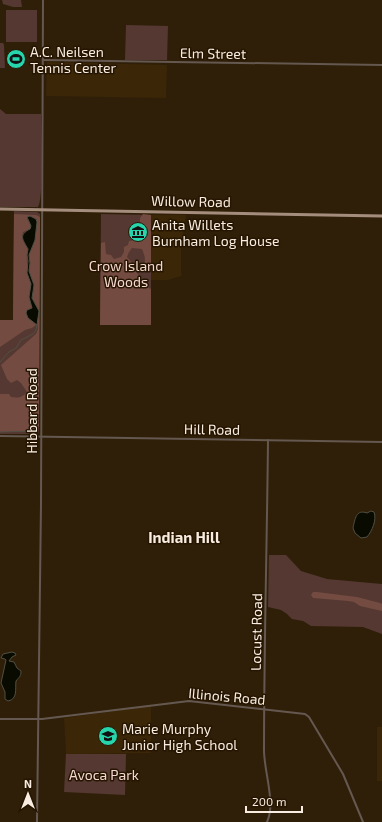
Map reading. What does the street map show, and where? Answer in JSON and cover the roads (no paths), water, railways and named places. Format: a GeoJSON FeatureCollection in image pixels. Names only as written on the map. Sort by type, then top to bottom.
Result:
{"type":"FeatureCollection","features":[{"type":"Feature","properties":{"kind":"main road","name":"Willow Road"},"geometry":{"type":"LineString","coordinates":[[0,209],[382,216]]}},
{"type":"Feature","properties":{"kind":"street","name":"Hibbard Road"},"geometry":{"type":"LineString","coordinates":[[37,822],[39,719],[43,0]]}},
{"type":"Feature","properties":{"kind":"street","name":"Elm Street"},"geometry":{"type":"LineString","coordinates":[[43,60],[382,65]]}},
{"type":"Feature","properties":{"kind":"street","name":"Hill Road"},"geometry":{"type":"LineString","coordinates":[[0,436],[382,442]]}},
{"type":"Feature","properties":{"kind":"street","name":"Locust Road"},"geometry":{"type":"LineString","coordinates":[[267,822],[270,816],[270,806],[264,763],[268,440]]}},
{"type":"Feature","properties":{"kind":"street","name":"Illinois Road"},"geometry":{"type":"LineString","coordinates":[[0,719],[39,719],[189,701],[302,713],[309,717],[343,774],[363,822]]}},
{"type":"Feature","properties":{"kind":"waterway"},"geometry":{"type":"LineString","coordinates":[[0,362],[9,352],[16,348],[21,340],[33,334],[37,325]]}},
{"type":"Feature","properties":{"kind":"waterway"},"geometry":{"type":"LineString","coordinates":[[0,432],[36,431]]}},
{"type":"Feature","properties":{"kind":"place","name":"A.C. Neilsen Tennis Center"},"geometry":{"type":"Point","coordinates":[16,59]}},
{"type":"Feature","properties":{"kind":"place","name":"Anita Willets Burnham Log House"},"geometry":{"type":"Point","coordinates":[138,232]}},
{"type":"Feature","properties":{"kind":"place","name":"Marie Murphy Junior High School"},"geometry":{"type":"Point","coordinates":[108,736]}},
{"type":"Feature","properties":{"kind":"district","name":"Indian Hill"},"geometry":{"type":"Point","coordinates":[184,537]}},
{"type":"Feature","properties":{"kind":"park label","name":"Crow Island Woods"},"geometry":{"type":"Point","coordinates":[126,274]}},
{"type":"Feature","properties":{"kind":"park label","name":"Avoca Park"},"geometry":{"type":"Point","coordinates":[104,774]}}]}
